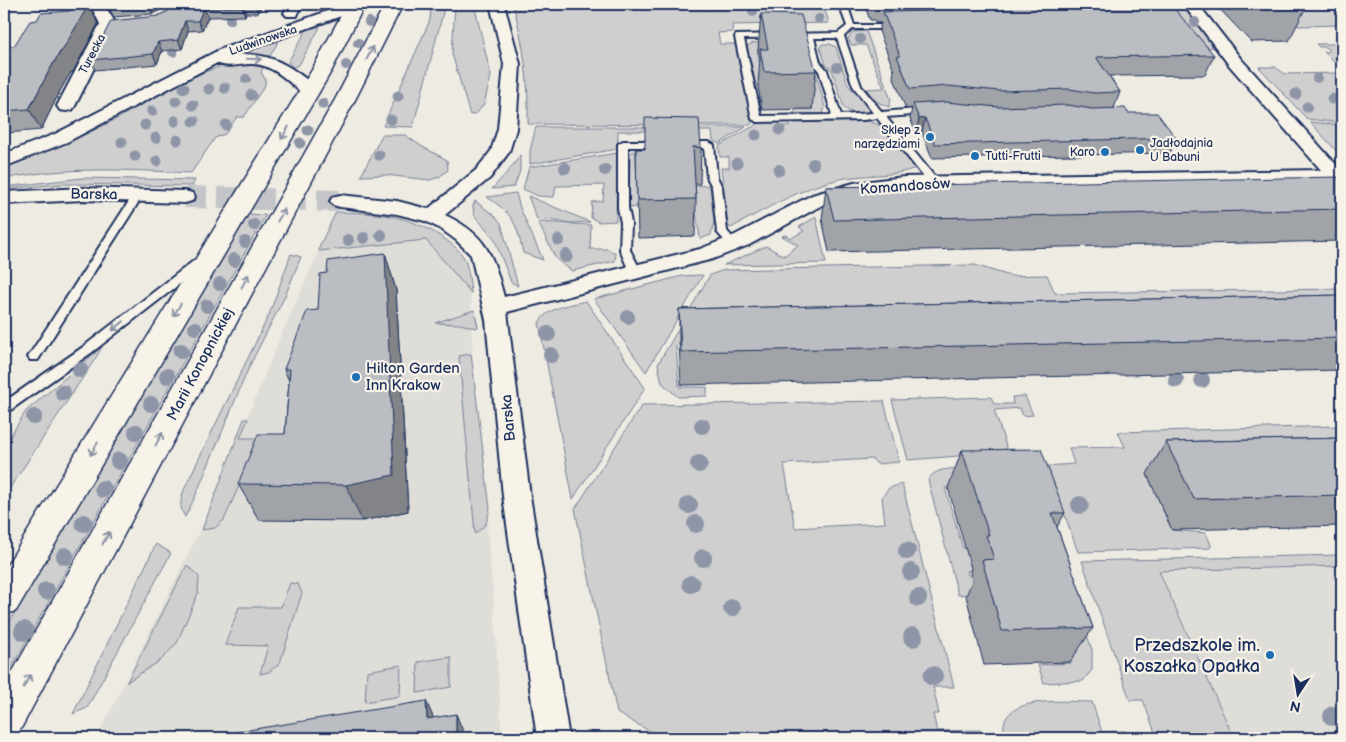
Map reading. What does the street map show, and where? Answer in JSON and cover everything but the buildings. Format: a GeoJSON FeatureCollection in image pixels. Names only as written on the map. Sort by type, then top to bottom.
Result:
{"type":"FeatureCollection","features":[{"type":"Feature","properties":{"kind":"main road","name":"Marii Konopnickiej"},"geometry":{"type":"LineString","coordinates":[[4,723],[347,96],[394,4]]}},
{"type":"Feature","properties":{"kind":"main road"},"geometry":{"type":"LineString","coordinates":[[4,600],[310,91],[340,38],[355,5]]}},
{"type":"Feature","properties":{"kind":"street","name":"Turecka"},"geometry":{"type":"LineString","coordinates":[[66,106],[108,24],[97,4]]}},
{"type":"Feature","properties":{"kind":"street"},"geometry":{"type":"LineString","coordinates":[[432,216],[483,174],[500,152],[507,132],[512,64],[498,4]]}},
{"type":"Feature","properties":{"kind":"street","name":"Komandosów"},"geometry":{"type":"LineString","coordinates":[[1190,4],[1235,62],[1339,178]]}},
{"type":"Feature","properties":{"kind":"street","name":"Ludwinowska"},"geometry":{"type":"LineString","coordinates":[[4,161],[61,138],[226,52],[355,5]]}},
{"type":"Feature","properties":{"kind":"street"},"geometry":{"type":"LineString","coordinates":[[108,24],[127,22]]}},
{"type":"Feature","properties":{"kind":"street","name":"Ludwinowska"},"geometry":{"type":"LineString","coordinates":[[173,79],[218,62],[249,59],[264,60],[279,64],[310,91]]}},
{"type":"Feature","properties":{"kind":"street","name":"Komandosów"},"geometry":{"type":"LineString","coordinates":[[495,307],[706,254],[733,244],[802,206],[839,192],[879,185],[1339,178]]}},
{"type":"Feature","properties":{"kind":"street","name":"Barska"},"geometry":{"type":"LineString","coordinates":[[4,198],[83,194],[185,197]]}},
{"type":"Feature","properties":{"kind":"street","name":"Barska"},"geometry":{"type":"LineString","coordinates":[[340,201],[408,208],[432,216],[456,229],[480,252],[495,307],[501,343],[512,460],[553,738]]}},
{"type":"Feature","properties":{"kind":"lane"},"geometry":{"type":"LineString","coordinates":[[843,4],[851,27]]}},
{"type":"Feature","properties":{"kind":"lane"},"geometry":{"type":"LineString","coordinates":[[902,27],[851,27],[840,35],[739,37],[757,119],[837,118],[935,111]]}},
{"type":"Feature","properties":{"kind":"lane"},"geometry":{"type":"LineString","coordinates":[[840,35],[857,86],[934,183]]}},
{"type":"Feature","properties":{"kind":"lane"},"geometry":{"type":"LineString","coordinates":[[809,36],[816,63],[823,70],[837,118]]}},
{"type":"Feature","properties":{"kind":"lane"},"geometry":{"type":"LineString","coordinates":[[635,272],[625,250],[626,223],[623,208],[624,144],[709,145],[712,177],[717,187],[722,232],[733,244]]}},
{"type":"Feature","properties":{"kind":"lane"},"geometry":{"type":"LineString","coordinates":[[34,357],[138,195]]}},
{"type":"Feature","properties":{"kind":"lane"},"geometry":{"type":"LineString","coordinates":[[7,405],[94,345],[211,253]]}},
{"type":"Feature","properties":{"kind":"shaded area"},"geometry":{"type":"Polygon","coordinates":[[[431,4],[444,4],[443,13],[413,127],[383,126],[430,20],[431,4]]]}},
{"type":"Feature","properties":{"kind":"shaded area"},"geometry":{"type":"Polygon","coordinates":[[[455,4],[474,4],[491,76],[484,104],[477,113],[470,115],[452,54],[455,4]]]}},
{"type":"Feature","properties":{"kind":"shaded area"},"geometry":{"type":"Polygon","coordinates":[[[513,4],[668,4],[689,9],[712,10],[758,7],[766,4],[823,4],[829,23],[732,25],[733,32],[718,33],[720,44],[735,44],[752,123],[750,125],[528,124],[528,93],[525,63],[513,4]]]}},
{"type":"Feature","properties":{"kind":"shaded area"},"geometry":{"type":"Polygon","coordinates":[[[1136,4],[1182,4],[1218,43],[1217,47],[1209,48],[1147,6],[1136,4]]]}},
{"type":"Feature","properties":{"kind":"shaded area"},"geometry":{"type":"Polygon","coordinates":[[[1276,4],[1329,4],[1342,8],[1342,25],[1298,26],[1276,4]]]}},
{"type":"Feature","properties":{"kind":"shaded area"},"geometry":{"type":"Polygon","coordinates":[[[320,27],[299,65],[293,67],[288,62],[307,29],[320,27]]]}},
{"type":"Feature","properties":{"kind":"shaded area"},"geometry":{"type":"Polygon","coordinates":[[[866,31],[891,100],[889,107],[877,102],[866,89],[884,88],[866,45],[851,45],[848,38],[854,32],[866,31]]]}},
{"type":"Feature","properties":{"kind":"shaded area"},"geometry":{"type":"Polygon","coordinates":[[[281,37],[270,56],[232,55],[281,37]]]}},
{"type":"Feature","properties":{"kind":"shaded area"},"geometry":{"type":"Polygon","coordinates":[[[775,42],[777,49],[757,50],[761,69],[768,86],[756,86],[747,46],[753,43],[775,42]]]}},
{"type":"Feature","properties":{"kind":"shaded area"},"geometry":{"type":"Polygon","coordinates":[[[822,44],[830,44],[836,47],[848,85],[871,111],[857,113],[850,112],[844,108],[832,70],[826,65],[820,47],[822,44]]]}},
{"type":"Feature","properties":{"kind":"shaded area"},"geometry":{"type":"Polygon","coordinates":[[[1316,44],[1342,44],[1342,70],[1324,52],[1330,51],[1316,44]]]}},
{"type":"Feature","properties":{"kind":"shaded area"},"geometry":{"type":"Polygon","coordinates":[[[237,62],[265,64],[261,72],[265,79],[265,85],[244,117],[237,117],[225,134],[215,138],[191,173],[97,170],[51,172],[4,179],[4,167],[92,131],[191,78],[237,62]]]}},
{"type":"Feature","properties":{"kind":"shaded area"},"geometry":{"type":"Polygon","coordinates":[[[1259,67],[1275,67],[1285,74],[1342,73],[1342,123],[1307,119],[1259,67]]]}},
{"type":"Feature","properties":{"kind":"shaded area"},"geometry":{"type":"Polygon","coordinates":[[[815,70],[825,107],[823,114],[793,114],[796,109],[813,109],[807,87],[815,70]]]}},
{"type":"Feature","properties":{"kind":"shaded area"},"geometry":{"type":"Polygon","coordinates":[[[865,120],[883,126],[916,168],[898,173],[849,177],[825,183],[784,200],[731,228],[728,226],[721,168],[729,168],[729,157],[720,157],[719,146],[759,123],[779,122],[780,126],[790,126],[789,122],[865,120]]]}},
{"type":"Feature","properties":{"kind":"shaded area"},"geometry":{"type":"Polygon","coordinates":[[[1310,122],[1342,125],[1342,157],[1310,122]]]}},
{"type":"Feature","properties":{"kind":"shaded area"},"geometry":{"type":"Polygon","coordinates":[[[536,127],[746,127],[719,144],[713,140],[712,131],[618,131],[618,149],[530,164],[530,151],[536,127]]]}},
{"type":"Feature","properties":{"kind":"shaded area"},"geometry":{"type":"Polygon","coordinates":[[[382,135],[405,135],[447,160],[448,170],[439,177],[430,180],[385,175],[361,176],[382,135]]]}},
{"type":"Feature","properties":{"kind":"shaded area"},"geometry":{"type":"Polygon","coordinates":[[[665,147],[650,205],[629,208],[630,153],[640,148],[665,147]]]}},
{"type":"Feature","properties":{"kind":"shaded area"},"geometry":{"type":"Polygon","coordinates":[[[617,153],[616,221],[599,222],[591,218],[592,202],[603,201],[604,185],[556,186],[554,197],[538,196],[523,189],[529,167],[617,153]]]}},
{"type":"Feature","properties":{"kind":"shaded area"},"geometry":{"type":"Polygon","coordinates":[[[520,155],[520,171],[514,187],[492,189],[512,167],[520,155]]]}},
{"type":"Feature","properties":{"kind":"shaded area"},"geometry":{"type":"Polygon","coordinates":[[[82,178],[195,180],[192,186],[63,184],[4,189],[4,187],[82,178]]]}},
{"type":"Feature","properties":{"kind":"shaded area"},"geometry":{"type":"Polygon","coordinates":[[[710,185],[714,221],[711,235],[700,239],[692,186],[710,185]]]}},
{"type":"Feature","properties":{"kind":"shaded area"},"geometry":{"type":"Polygon","coordinates":[[[516,193],[520,208],[543,260],[523,253],[516,226],[503,209],[487,197],[516,193]]]}},
{"type":"Feature","properties":{"kind":"shaded area"},"geometry":{"type":"Polygon","coordinates":[[[528,196],[590,222],[572,223],[537,219],[528,196]]]}},
{"type":"Feature","properties":{"kind":"shaded area"},"geometry":{"type":"Polygon","coordinates":[[[475,201],[494,215],[501,223],[518,286],[511,282],[494,238],[474,215],[473,206],[475,201]]]}},
{"type":"Feature","properties":{"kind":"shaded area"},"geometry":{"type":"Polygon","coordinates":[[[336,212],[392,216],[405,219],[430,230],[450,243],[462,255],[468,270],[471,293],[426,240],[319,251],[336,212]]]}},
{"type":"Feature","properties":{"kind":"shaded area"},"geometry":{"type":"Polygon","coordinates":[[[248,214],[266,215],[4,681],[4,631],[248,214]]]}},
{"type":"Feature","properties":{"kind":"shaded area"},"geometry":{"type":"Polygon","coordinates":[[[816,217],[826,263],[724,265],[766,246],[784,256],[798,245],[782,236],[785,235],[791,238],[804,231],[799,227],[816,217]]]}},
{"type":"Feature","properties":{"kind":"shaded area"},"geometry":{"type":"Polygon","coordinates":[[[538,222],[591,225],[590,249],[607,249],[616,253],[615,261],[572,271],[556,259],[538,222]]]}},
{"type":"Feature","properties":{"kind":"shaded area"},"geometry":{"type":"Polygon","coordinates":[[[426,240],[471,293],[473,385],[493,592],[502,738],[97,738],[205,520],[282,333],[319,251],[426,240]]]}},
{"type":"Feature","properties":{"kind":"shaded area"},"geometry":{"type":"Polygon","coordinates":[[[291,254],[301,257],[285,296],[249,367],[185,517],[181,505],[184,489],[269,315],[291,254]]]}},
{"type":"Feature","properties":{"kind":"shaded area"},"geometry":{"type":"Polygon","coordinates":[[[975,265],[1010,276],[1047,275],[1055,293],[1342,289],[1342,327],[679,342],[676,345],[679,387],[707,387],[707,396],[678,397],[662,383],[658,364],[710,275],[724,270],[975,265]]]}},
{"type":"Feature","properties":{"kind":"shaded area"},"geometry":{"type":"Polygon","coordinates":[[[703,275],[646,372],[594,299],[682,276],[703,275]]]}},
{"type":"Feature","properties":{"kind":"shaded area"},"geometry":{"type":"Polygon","coordinates":[[[586,301],[645,388],[573,499],[539,323],[547,313],[553,310],[586,301]]]}},
{"type":"Feature","properties":{"kind":"shaded area"},"geometry":{"type":"Polygon","coordinates":[[[474,310],[478,327],[476,328],[460,324],[435,323],[474,310]]]}},
{"type":"Feature","properties":{"kind":"shaded area"},"geometry":{"type":"Polygon","coordinates":[[[102,347],[4,497],[4,446],[26,411],[102,347]]]}},
{"type":"Feature","properties":{"kind":"shaded area"},"geometry":{"type":"Polygon","coordinates":[[[471,354],[490,509],[486,524],[475,534],[459,356],[471,354]]]}},
{"type":"Feature","properties":{"kind":"shaded area"},"geometry":{"type":"Polygon","coordinates":[[[1025,396],[1033,415],[1023,416],[1020,408],[994,410],[1008,452],[908,460],[892,400],[991,397],[994,404],[1013,404],[1012,397],[1025,396]]]}},
{"type":"Feature","properties":{"kind":"shaded area"},"geometry":{"type":"Polygon","coordinates":[[[884,401],[899,462],[877,464],[872,459],[784,464],[795,528],[885,523],[882,497],[889,488],[902,484],[954,687],[933,687],[939,714],[933,714],[937,731],[981,730],[983,738],[662,738],[617,713],[575,509],[642,405],[884,401]]]}},
{"type":"Feature","properties":{"kind":"shaded area"},"geometry":{"type":"Polygon","coordinates":[[[244,419],[248,419],[240,438],[260,438],[224,520],[215,528],[202,530],[244,419]]]}},
{"type":"Feature","properties":{"kind":"shaded area"},"geometry":{"type":"Polygon","coordinates":[[[1342,426],[1342,469],[1147,474],[1172,530],[1206,533],[1211,545],[1210,548],[1078,552],[1047,466],[1074,464],[1069,448],[1125,447],[1118,432],[1342,426]]]}},
{"type":"Feature","properties":{"kind":"shaded area"},"geometry":{"type":"Polygon","coordinates":[[[968,468],[976,484],[945,488],[963,548],[967,548],[974,570],[967,571],[968,575],[975,576],[980,593],[958,595],[928,480],[940,471],[968,468]]]}},
{"type":"Feature","properties":{"kind":"shaded area"},"geometry":{"type":"Polygon","coordinates":[[[156,544],[171,553],[87,708],[73,714],[156,544]]]}},
{"type":"Feature","properties":{"kind":"shaded area"},"geometry":{"type":"Polygon","coordinates":[[[1059,552],[1092,650],[1092,670],[1083,681],[1044,683],[1038,665],[1071,663],[1050,598],[1059,552]]]}},
{"type":"Feature","properties":{"kind":"shaded area"},"geometry":{"type":"Polygon","coordinates":[[[1342,555],[1342,566],[1159,571],[1234,738],[1157,738],[1143,700],[1130,700],[1082,561],[1342,555]]]}},
{"type":"Feature","properties":{"kind":"shaded area"},"geometry":{"type":"Polygon","coordinates":[[[187,565],[199,577],[198,593],[177,643],[161,660],[127,682],[187,565]]]}},
{"type":"Feature","properties":{"kind":"shaded area","name":"Przedszkole im. Koszałka Opałka"},"geometry":{"type":"Polygon","coordinates":[[[1342,566],[1342,738],[1235,738],[1160,571],[1342,566]]]}},
{"type":"Feature","properties":{"kind":"shaded area"},"geometry":{"type":"Polygon","coordinates":[[[290,583],[298,584],[302,593],[280,663],[269,672],[260,674],[268,646],[225,645],[239,607],[281,607],[290,583]]]}},
{"type":"Feature","properties":{"kind":"shaded area"},"geometry":{"type":"Polygon","coordinates":[[[451,657],[451,687],[417,693],[418,662],[451,657]]]}},
{"type":"Feature","properties":{"kind":"shaded area"},"geometry":{"type":"Polygon","coordinates":[[[401,665],[400,696],[365,702],[367,671],[401,665]]]}},
{"type":"Feature","properties":{"kind":"shaded area"},"geometry":{"type":"Polygon","coordinates":[[[1092,702],[1102,732],[1125,731],[1128,738],[1005,738],[1004,724],[1010,713],[1020,707],[1034,703],[1092,702]]]}},
{"type":"Feature","properties":{"kind":"tunnel"},"geometry":{"type":"LineString","coordinates":[[185,197],[340,201]]}},
{"type":"Feature","properties":{"kind":"place","name":"Sklep z narzędziami"},"geometry":{"type":"Point","coordinates":[930,137]}},
{"type":"Feature","properties":{"kind":"place","name":"Jadłodajnia U Babuni"},"geometry":{"type":"Point","coordinates":[1140,150]}},
{"type":"Feature","properties":{"kind":"place","name":"Karo"},"geometry":{"type":"Point","coordinates":[1105,152]}},
{"type":"Feature","properties":{"kind":"place","name":"Tutti-Frutti"},"geometry":{"type":"Point","coordinates":[975,156]}},
{"type":"Feature","properties":{"kind":"place","name":"Hilton Garden Inn Krakow"},"geometry":{"type":"Point","coordinates":[356,377]}},
{"type":"Feature","properties":{"kind":"place","name":"Przedszkole im. Koszałka Opałka"},"geometry":{"type":"Point","coordinates":[1270,655]}}]}
